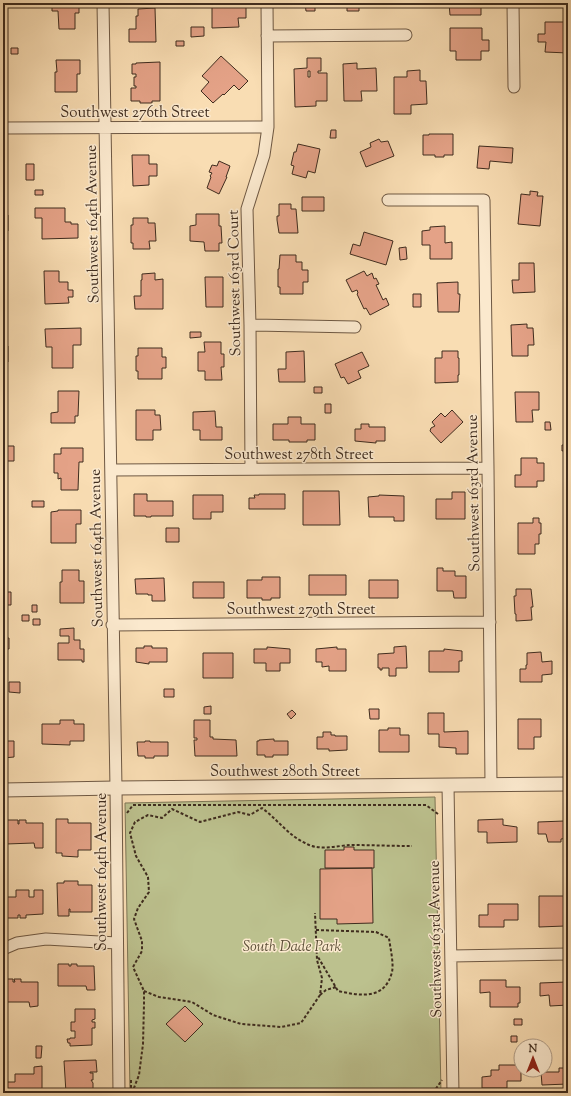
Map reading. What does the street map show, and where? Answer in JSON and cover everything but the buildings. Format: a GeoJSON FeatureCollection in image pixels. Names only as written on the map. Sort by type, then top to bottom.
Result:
{"type":"FeatureCollection","features":[{"type":"Feature","properties":{"kind":"street","name":"Southwest 164th Avenue"},"geometry":{"type":"LineString","coordinates":[[103,3],[106,127],[112,625],[116,788],[119,1093]]}},
{"type":"Feature","properties":{"kind":"street","name":"Southwest 163rd Court"},"geometry":{"type":"LineString","coordinates":[[251,469],[250,325],[247,208],[264,155],[268,127],[267,3]]}},
{"type":"Feature","properties":{"kind":"street"},"geometry":{"type":"LineString","coordinates":[[513,3],[514,87]]}},
{"type":"Feature","properties":{"kind":"street"},"geometry":{"type":"LineString","coordinates":[[267,36],[406,34]]}},
{"type":"Feature","properties":{"kind":"street","name":"Southwest 276th Street"},"geometry":{"type":"LineString","coordinates":[[3,128],[268,127]]}},
{"type":"Feature","properties":{"kind":"street","name":"Southwest 163rd Avenue"},"geometry":{"type":"LineString","coordinates":[[388,200],[484,200],[491,785]]}},
{"type":"Feature","properties":{"kind":"street"},"geometry":{"type":"LineString","coordinates":[[250,325],[355,327]]}},
{"type":"Feature","properties":{"kind":"street","name":"Southwest 278th Street"},"geometry":{"type":"LineString","coordinates":[[110,470],[488,468]]}},
{"type":"Feature","properties":{"kind":"street","name":"Southwest 279th Street"},"geometry":{"type":"LineString","coordinates":[[112,625],[490,622]]}},
{"type":"Feature","properties":{"kind":"street","name":"Southwest 280th Street"},"geometry":{"type":"LineString","coordinates":[[3,790],[568,784]]}},
{"type":"Feature","properties":{"kind":"street","name":"Southwest 163rd Avenue"},"geometry":{"type":"LineString","coordinates":[[448,785],[453,1093]]}},
{"type":"Feature","properties":{"kind":"street"},"geometry":{"type":"LineString","coordinates":[[3,948],[17,943],[46,939],[117,943]]}},
{"type":"Feature","properties":{"kind":"street"},"geometry":{"type":"LineString","coordinates":[[451,956],[568,954]]}},
{"type":"Feature","properties":{"kind":"path"},"geometry":{"type":"LineString","coordinates":[[125,815],[133,805],[426,805],[438,814]]}},
{"type":"Feature","properties":{"kind":"path"},"geometry":{"type":"LineString","coordinates":[[132,1093],[139,1075],[143,1044],[144,1004],[144,992],[133,967],[142,951],[142,941],[134,919],[138,908],[149,892],[148,877],[136,856],[130,833],[135,822],[148,815],[162,818],[172,809],[200,822],[238,812],[250,815],[262,808],[273,816],[294,836],[306,844],[317,847],[350,845],[412,846]]}},
{"type":"Feature","properties":{"kind":"path"},"geometry":{"type":"LineString","coordinates":[[315,912],[317,956],[322,978],[320,994]]}},
{"type":"Feature","properties":{"kind":"path"},"geometry":{"type":"LineString","coordinates":[[316,930],[376,932],[389,938],[392,971],[385,988],[373,994],[351,994],[338,991],[317,956]]}},
{"type":"Feature","properties":{"kind":"path"},"geometry":{"type":"LineString","coordinates":[[144,992],[159,997],[192,1002],[213,1015],[241,1024],[280,1027],[301,1023],[320,994],[326,990],[336,988]]}},
{"type":"Feature","properties":{"kind":"path"},"geometry":{"type":"LineString","coordinates":[[131,1076],[132,1093]]}},
{"type":"Feature","properties":{"kind":"path"},"geometry":{"type":"LineString","coordinates":[[433,1093],[442,1080]]}},
{"type":"Feature","properties":{"kind":"green space","name":"South Dade Park"},"geometry":{"type":"Polygon","coordinates":[[[435,797],[441,1093],[130,1093],[125,803],[435,797]]]}}]}
